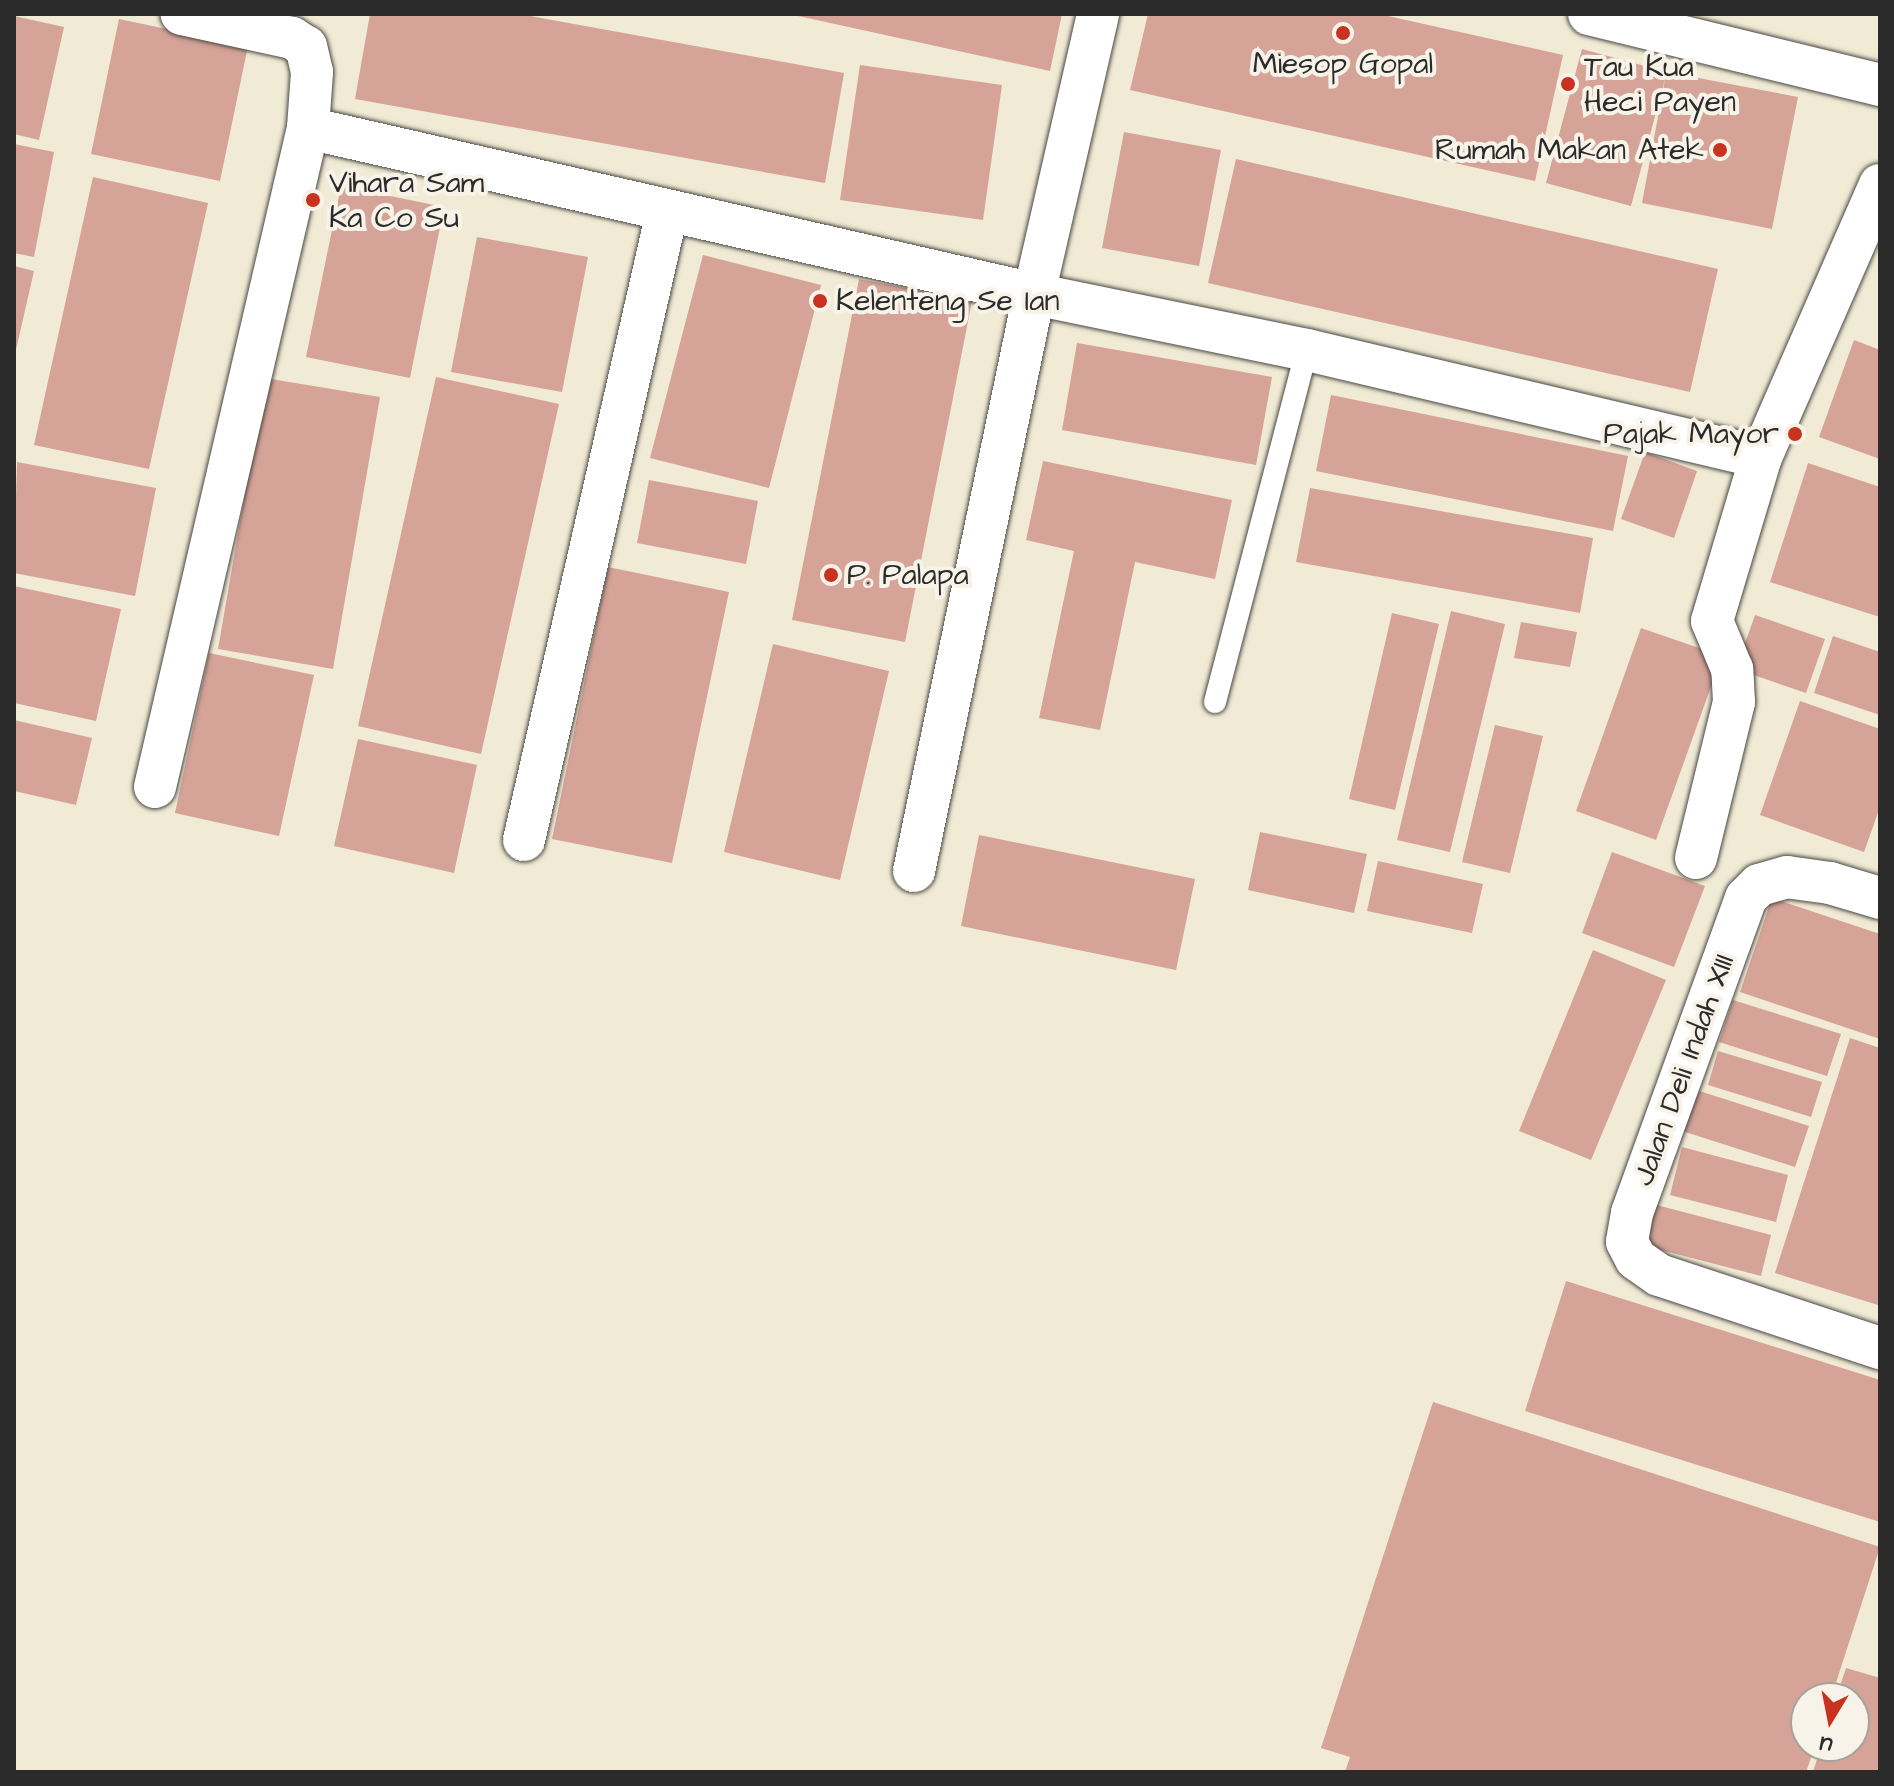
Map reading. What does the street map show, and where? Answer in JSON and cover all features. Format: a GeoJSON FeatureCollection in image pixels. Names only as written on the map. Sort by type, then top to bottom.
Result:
{"type":"FeatureCollection","features":[{"type":"Feature","properties":{"kind":"street"},"geometry":{"type":"LineString","coordinates":[[155,787],[308,128],[312,72],[306,47],[276,34],[182,14]]}},
{"type":"Feature","properties":{"kind":"street"},"geometry":{"type":"LineString","coordinates":[[914,871],[1034,294],[1098,14]]}},
{"type":"Feature","properties":{"kind":"street"},"geometry":{"type":"LineString","coordinates":[[1589,14],[1880,85]]}},
{"type":"Feature","properties":{"kind":"street"},"geometry":{"type":"LineString","coordinates":[[308,128],[1034,294],[1307,350],[1761,457]]}},
{"type":"Feature","properties":{"kind":"street"},"geometry":{"type":"LineString","coordinates":[[1696,858],[1734,702],[1732,669],[1712,621],[1761,457],[1880,185]]}},
{"type":"Feature","properties":{"kind":"street"},"geometry":{"type":"LineString","coordinates":[[524,840],[667,212]]}},
{"type":"Feature","properties":{"kind":"street","name":"Jalan Deli Indah XIII"},"geometry":{"type":"LineString","coordinates":[[1880,898],[1804,877],[1770,880],[1746,898],[1632,1213],[1627,1242],[1645,1268],[1659,1275],[1880,1348]]}},
{"type":"Feature","properties":{"kind":"lane"},"geometry":{"type":"LineString","coordinates":[[1215,702],[1307,350]]}},
{"type":"Feature","properties":{"kind":"building"},"geometry":{"type":"Polygon","coordinates":[[[370,14],[519,14],[844,73],[825,183],[355,99],[370,14]]]}},
{"type":"Feature","properties":{"kind":"building"},"geometry":{"type":"Polygon","coordinates":[[[789,14],[1062,14],[1050,71],[789,14]]]}},
{"type":"Feature","properties":{"kind":"building"},"geometry":{"type":"Polygon","coordinates":[[[1148,14],[1379,14],[1563,55],[1535,181],[1130,90],[1148,14]]]}},
{"type":"Feature","properties":{"kind":"building"},"geometry":{"type":"Polygon","coordinates":[[[14,16],[64,27],[39,140],[14,134],[14,16]]]}},
{"type":"Feature","properties":{"kind":"building"},"geometry":{"type":"Polygon","coordinates":[[[119,19],[248,46],[220,181],[91,154],[119,19]]]}},
{"type":"Feature","properties":{"kind":"building"},"geometry":{"type":"Polygon","coordinates":[[[1582,49],[1667,72],[1798,97],[1772,229],[1642,203],[1665,79],[1631,206],[1546,183],[1582,49]]]}},
{"type":"Feature","properties":{"kind":"building"},"geometry":{"type":"Polygon","coordinates":[[[860,65],[1002,85],[983,220],[840,200],[860,65]]]}},
{"type":"Feature","properties":{"kind":"building"},"geometry":{"type":"Polygon","coordinates":[[[1124,132],[1221,150],[1199,266],[1102,248],[1124,132]]]}},
{"type":"Feature","properties":{"kind":"building"},"geometry":{"type":"Polygon","coordinates":[[[14,144],[54,152],[34,257],[14,253],[14,144]]]}},
{"type":"Feature","properties":{"kind":"building"},"geometry":{"type":"Polygon","coordinates":[[[1236,159],[1718,269],[1690,392],[1208,283],[1236,159]]]}},
{"type":"Feature","properties":{"kind":"building"},"geometry":{"type":"Polygon","coordinates":[[[93,177],[208,203],[149,469],[34,445],[93,177]]]}},
{"type":"Feature","properties":{"kind":"building"},"geometry":{"type":"Polygon","coordinates":[[[341,186],[444,207],[410,378],[306,357],[341,186]]]}},
{"type":"Feature","properties":{"kind":"building"},"geometry":{"type":"Polygon","coordinates":[[[477,237],[588,257],[562,392],[451,372],[477,237]]]}},
{"type":"Feature","properties":{"kind":"building"},"geometry":{"type":"Polygon","coordinates":[[[703,255],[821,285],[769,488],[650,458],[703,255]]]}},
{"type":"Feature","properties":{"kind":"building"},"geometry":{"type":"Polygon","coordinates":[[[14,266],[34,271],[15,354],[14,354],[14,266]]]}},
{"type":"Feature","properties":{"kind":"building"},"geometry":{"type":"Polygon","coordinates":[[[859,279],[972,301],[905,642],[792,620],[859,279]]]}},
{"type":"Feature","properties":{"kind":"building"},"geometry":{"type":"Polygon","coordinates":[[[1854,340],[1880,350],[1880,459],[1819,437],[1854,340]]]}},
{"type":"Feature","properties":{"kind":"building"},"geometry":{"type":"Polygon","coordinates":[[[1077,343],[1272,377],[1256,465],[1062,430],[1077,343]]]}},
{"type":"Feature","properties":{"kind":"building"},"geometry":{"type":"Polygon","coordinates":[[[436,377],[559,404],[481,754],[358,726],[436,377]]]}},
{"type":"Feature","properties":{"kind":"building"},"geometry":{"type":"Polygon","coordinates":[[[265,378],[380,397],[333,669],[218,649],[265,378]]]}},
{"type":"Feature","properties":{"kind":"building"},"geometry":{"type":"Polygon","coordinates":[[[1331,395],[1628,456],[1613,531],[1316,471],[1331,395]]]}},
{"type":"Feature","properties":{"kind":"building"},"geometry":{"type":"Polygon","coordinates":[[[1645,452],[1697,471],[1674,538],[1621,519],[1645,452]]]}},
{"type":"Feature","properties":{"kind":"building"},"geometry":{"type":"Polygon","coordinates":[[[1043,461],[1232,500],[1215,579],[1135,562],[1100,730],[1039,718],[1074,551],[1026,540],[1043,461]]]}},
{"type":"Feature","properties":{"kind":"building"},"geometry":{"type":"Polygon","coordinates":[[[17,462],[156,488],[135,596],[14,573],[17,462]]]}},
{"type":"Feature","properties":{"kind":"building"},"geometry":{"type":"Polygon","coordinates":[[[1808,463],[1880,487],[1880,617],[1770,582],[1808,463]]]}},
{"type":"Feature","properties":{"kind":"building"},"geometry":{"type":"Polygon","coordinates":[[[649,480],[758,501],[746,564],[637,543],[649,480]]]}},
{"type":"Feature","properties":{"kind":"building"},"geometry":{"type":"Polygon","coordinates":[[[1310,488],[1593,538],[1580,613],[1296,562],[1310,488]]]}},
{"type":"Feature","properties":{"kind":"building"},"geometry":{"type":"Polygon","coordinates":[[[608,567],[729,592],[672,863],[552,839],[608,567]]]}},
{"type":"Feature","properties":{"kind":"building"},"geometry":{"type":"Polygon","coordinates":[[[14,586],[121,609],[96,721],[14,703],[14,586]]]}},
{"type":"Feature","properties":{"kind":"building"},"geometry":{"type":"Polygon","coordinates":[[[1451,611],[1505,624],[1450,852],[1397,840],[1451,611]]]}},
{"type":"Feature","properties":{"kind":"building"},"geometry":{"type":"Polygon","coordinates":[[[1392,613],[1439,624],[1395,810],[1349,799],[1392,613]]]}},
{"type":"Feature","properties":{"kind":"building"},"geometry":{"type":"Polygon","coordinates":[[[1755,615],[1825,639],[1806,693],[1736,669],[1755,615]]]}},
{"type":"Feature","properties":{"kind":"building"},"geometry":{"type":"Polygon","coordinates":[[[1521,622],[1577,632],[1570,667],[1514,658],[1521,622]]]}},
{"type":"Feature","properties":{"kind":"building"},"geometry":{"type":"Polygon","coordinates":[[[1641,628],[1722,656],[1656,840],[1576,811],[1641,628]]]}},
{"type":"Feature","properties":{"kind":"building"},"geometry":{"type":"Polygon","coordinates":[[[1833,636],[1880,652],[1880,715],[1814,693],[1833,636]]]}},
{"type":"Feature","properties":{"kind":"building"},"geometry":{"type":"Polygon","coordinates":[[[773,644],[889,671],[840,880],[724,852],[773,644]]]}},
{"type":"Feature","properties":{"kind":"building"},"geometry":{"type":"Polygon","coordinates":[[[209,653],[314,675],[279,836],[175,813],[209,653]]]}},
{"type":"Feature","properties":{"kind":"building"},"geometry":{"type":"Polygon","coordinates":[[[1800,701],[1880,729],[1880,807],[1864,852],[1760,815],[1800,701]]]}},
{"type":"Feature","properties":{"kind":"building"},"geometry":{"type":"Polygon","coordinates":[[[14,720],[92,738],[76,805],[14,791],[14,720]]]}},
{"type":"Feature","properties":{"kind":"building"},"geometry":{"type":"Polygon","coordinates":[[[1495,725],[1543,736],[1510,873],[1462,862],[1495,725]]]}},
{"type":"Feature","properties":{"kind":"building"},"geometry":{"type":"Polygon","coordinates":[[[358,739],[477,765],[454,873],[334,846],[358,739]]]}},
{"type":"Feature","properties":{"kind":"building"},"geometry":{"type":"Polygon","coordinates":[[[1260,832],[1367,854],[1354,913],[1248,890],[1260,832]]]}},
{"type":"Feature","properties":{"kind":"building"},"geometry":{"type":"Polygon","coordinates":[[[979,835],[1195,879],[1176,970],[961,926],[979,835]]]}},
{"type":"Feature","properties":{"kind":"building"},"geometry":{"type":"Polygon","coordinates":[[[1612,852],[1705,886],[1674,967],[1582,933],[1612,852]]]}},
{"type":"Feature","properties":{"kind":"building"},"geometry":{"type":"Polygon","coordinates":[[[1378,861],[1483,884],[1472,933],[1367,911],[1378,861]]]}},
{"type":"Feature","properties":{"kind":"building"},"geometry":{"type":"Polygon","coordinates":[[[1772,898],[1880,934],[1880,1039],[1740,992],[1772,898]]]}},
{"type":"Feature","properties":{"kind":"building"},"geometry":{"type":"Polygon","coordinates":[[[1593,950],[1666,980],[1591,1160],[1519,1131],[1593,950]]]}},
{"type":"Feature","properties":{"kind":"building"},"geometry":{"type":"Polygon","coordinates":[[[1733,1000],[1841,1034],[1827,1076],[1719,1042],[1733,1000]]]}},
{"type":"Feature","properties":{"kind":"building"},"geometry":{"type":"Polygon","coordinates":[[[1850,1038],[1880,1048],[1878,1305],[1775,1273],[1850,1038]]]}},
{"type":"Feature","properties":{"kind":"building"},"geometry":{"type":"Polygon","coordinates":[[[1718,1051],[1822,1082],[1811,1117],[1708,1085],[1718,1051]]]}},
{"type":"Feature","properties":{"kind":"building"},"geometry":{"type":"Polygon","coordinates":[[[1693,1089],[1809,1126],[1795,1167],[1679,1130],[1693,1089]]]}},
{"type":"Feature","properties":{"kind":"building"},"geometry":{"type":"Polygon","coordinates":[[[1682,1147],[1788,1175],[1776,1222],[1670,1195],[1682,1147]]]}},
{"type":"Feature","properties":{"kind":"building"},"geometry":{"type":"Polygon","coordinates":[[[1649,1203],[1771,1235],[1761,1276],[1638,1244],[1649,1203]]]}},
{"type":"Feature","properties":{"kind":"building"},"geometry":{"type":"Polygon","coordinates":[[[1566,1281],[1880,1380],[1880,1522],[1525,1411],[1566,1281]]]}},
{"type":"Feature","properties":{"kind":"building"},"geometry":{"type":"Polygon","coordinates":[[[1433,1402],[1880,1547],[1836,1682],[1790,1682],[1790,1762],[1809,1762],[1806,1772],[1345,1772],[1350,1757],[1321,1748],[1433,1402]]]}},
{"type":"Feature","properties":{"kind":"building"},"geometry":{"type":"Polygon","coordinates":[[[1846,1668],[1880,1678],[1880,1772],[1813,1772],[1816,1762],[1870,1762],[1870,1682],[1841,1682],[1846,1668]]]}},
{"type":"Feature","properties":{"kind":"place","name":"Miesop Gopal"},"geometry":{"type":"Point","coordinates":[1343,33]}},
{"type":"Feature","properties":{"kind":"place","name":"Tau Kua Heci Payen"},"geometry":{"type":"Point","coordinates":[1568,84]}},
{"type":"Feature","properties":{"kind":"place","name":"Rumah Makan Atek"},"geometry":{"type":"Point","coordinates":[1720,150]}},
{"type":"Feature","properties":{"kind":"place","name":"Vihara Sam Ka Co Su"},"geometry":{"type":"Point","coordinates":[313,200]}},
{"type":"Feature","properties":{"kind":"place","name":"Kelenteng Se Ian"},"geometry":{"type":"Point","coordinates":[820,301]}},
{"type":"Feature","properties":{"kind":"place","name":"Pajak Mayor"},"geometry":{"type":"Point","coordinates":[1795,434]}},
{"type":"Feature","properties":{"kind":"place","name":"P. Palapa"},"geometry":{"type":"Point","coordinates":[831,575]}}]}
